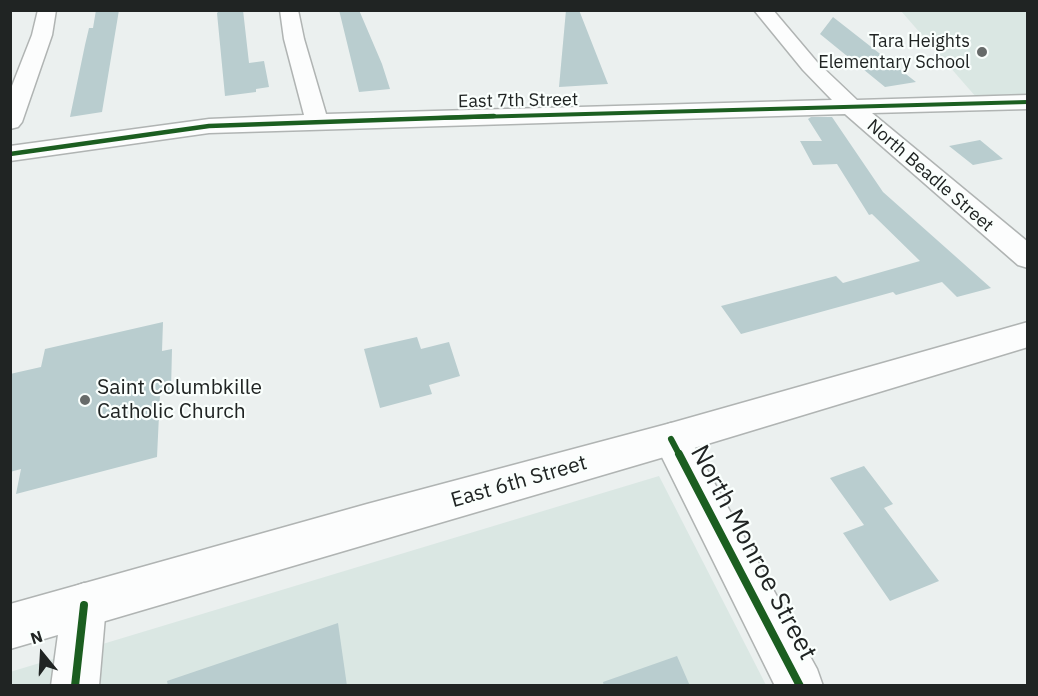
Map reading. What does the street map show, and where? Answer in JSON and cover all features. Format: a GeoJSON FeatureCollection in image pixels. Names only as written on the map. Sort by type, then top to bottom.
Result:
{"type":"FeatureCollection","features":[{"type":"Feature","properties":{"kind":"street"},"geometry":{"type":"LineString","coordinates":[[10,122],[42,35],[48,10]]}},
{"type":"Feature","properties":{"kind":"street"},"geometry":{"type":"LineString","coordinates":[[289,10],[294,39],[317,121]]}},
{"type":"Feature","properties":{"kind":"street","name":"North Beadle Street"},"geometry":{"type":"LineString","coordinates":[[763,10],[810,66],[852,108],[963,205],[1028,258]]}},
{"type":"Feature","properties":{"kind":"street","name":"East 7th Street"},"geometry":{"type":"LineString","coordinates":[[11,154],[209,126],[317,121],[1028,102]]}},
{"type":"Feature","properties":{"kind":"street","name":"East 6th Street"},"geometry":{"type":"LineString","coordinates":[[10,627],[671,440],[1028,334]]}},
{"type":"Feature","properties":{"kind":"street","name":"North Monroe Street"},"geometry":{"type":"LineString","coordinates":[[671,440],[800,686]]}},
{"type":"Feature","properties":{"kind":"street"},"geometry":{"type":"LineString","coordinates":[[75,686],[84,605]]}},
{"type":"Feature","properties":{"kind":"shaded area","name":"Tara Heights Elementary School"},"geometry":{"type":"Polygon","coordinates":[[[901,11],[1027,11],[1027,94],[976,97],[901,11]]]}},
{"type":"Feature","properties":{"kind":"shaded area"},"geometry":{"type":"Polygon","coordinates":[[[659,476],[766,685],[11,686],[10,672],[659,476]]]}},
{"type":"Feature","properties":{"kind":"building"},"geometry":{"type":"Polygon","coordinates":[[[96,10],[119,10],[102,112],[70,117],[89,28],[93,28],[96,10]]]}},
{"type":"Feature","properties":{"kind":"building"},"geometry":{"type":"Polygon","coordinates":[[[220,10],[243,10],[249,63],[264,61],[269,87],[256,89],[256,92],[225,96],[217,13],[220,10]]]}},
{"type":"Feature","properties":{"kind":"building"},"geometry":{"type":"Polygon","coordinates":[[[339,10],[359,10],[390,89],[359,92],[339,10]]]}},
{"type":"Feature","properties":{"kind":"building"},"geometry":{"type":"Polygon","coordinates":[[[566,10],[579,10],[608,84],[559,87],[566,10]]]}},
{"type":"Feature","properties":{"kind":"building"},"geometry":{"type":"Polygon","coordinates":[[[833,17],[916,82],[885,87],[820,34],[833,17]]]}},
{"type":"Feature","properties":{"kind":"building"},"geometry":{"type":"Polygon","coordinates":[[[832,117],[883,192],[991,288],[957,297],[942,282],[896,295],[893,292],[741,334],[721,306],[836,276],[843,283],[920,261],[872,214],[869,215],[837,164],[813,165],[800,141],[822,141],[808,119],[832,117]]]}},
{"type":"Feature","properties":{"kind":"building"},"geometry":{"type":"Polygon","coordinates":[[[980,140],[1003,159],[973,165],[949,146],[980,140]]]}},
{"type":"Feature","properties":{"kind":"building"},"geometry":{"type":"Polygon","coordinates":[[[163,322],[162,351],[172,349],[171,391],[160,394],[157,457],[16,494],[21,469],[10,472],[10,374],[41,367],[45,349],[163,322]]]}},
{"type":"Feature","properties":{"kind":"building"},"geometry":{"type":"Polygon","coordinates":[[[417,337],[421,349],[449,342],[460,376],[429,385],[432,394],[380,408],[364,349],[417,337]]]}},
{"type":"Feature","properties":{"kind":"building"},"geometry":{"type":"Polygon","coordinates":[[[864,466],[893,504],[884,508],[939,581],[890,601],[843,533],[864,525],[830,478],[864,466]]]}},
{"type":"Feature","properties":{"kind":"building"},"geometry":{"type":"Polygon","coordinates":[[[338,623],[347,686],[168,686],[167,681],[338,623]]]}},
{"type":"Feature","properties":{"kind":"building"},"geometry":{"type":"Polygon","coordinates":[[[677,656],[690,686],[604,686],[603,682],[677,656]]]}},
{"type":"Feature","properties":{"kind":"cycle path"},"geometry":{"type":"LineString","coordinates":[[10,154],[209,126],[317,121],[1028,102]]}},
{"type":"Feature","properties":{"kind":"cycle path"},"geometry":{"type":"LineString","coordinates":[[671,439],[800,686]]}},
{"type":"Feature","properties":{"kind":"cycle path"},"geometry":{"type":"LineString","coordinates":[[75,686],[84,605]]}},
{"type":"Feature","properties":{"kind":"place","name":"Tara Heights Elementary School"},"geometry":{"type":"Point","coordinates":[982,52]}},
{"type":"Feature","properties":{"kind":"place","name":"Saint Columbkille Catholic Church"},"geometry":{"type":"Point","coordinates":[85,400]}}]}
